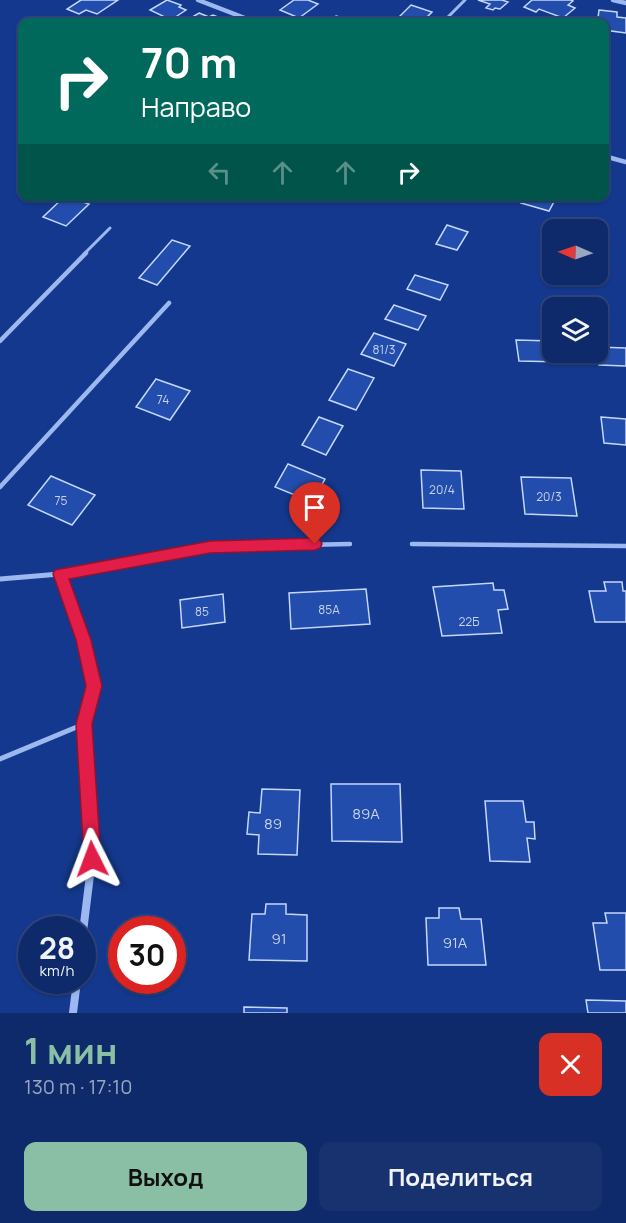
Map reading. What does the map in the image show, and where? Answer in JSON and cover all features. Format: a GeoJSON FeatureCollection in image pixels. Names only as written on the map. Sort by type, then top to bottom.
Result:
{"type":"FeatureCollection","features":[{"type":"Feature","properties":{"kind":"street"},"geometry":{"type":"LineString","coordinates":[[198,0],[245,18]]}},
{"type":"Feature","properties":{"kind":"street"},"geometry":{"type":"LineString","coordinates":[[613,0],[626,3]]}},
{"type":"Feature","properties":{"kind":"street"},"geometry":{"type":"LineString","coordinates":[[609,157],[626,162]]}},
{"type":"Feature","properties":{"kind":"street"},"geometry":{"type":"LineString","coordinates":[[0,579],[60,574],[84,640],[94,686],[84,724],[92,859],[85,916]]}},
{"type":"Feature","properties":{"kind":"street"},"geometry":{"type":"LineString","coordinates":[[73,1013],[75,994]]}},
{"type":"Feature","properties":{"kind":"lane"},"geometry":{"type":"LineString","coordinates":[[447,18],[465,0]]}},
{"type":"Feature","properties":{"kind":"lane"},"geometry":{"type":"LineString","coordinates":[[0,341],[110,228]]}},
{"type":"Feature","properties":{"kind":"lane"},"geometry":{"type":"LineString","coordinates":[[0,487],[169,303]]}},
{"type":"Feature","properties":{"kind":"lane"},"geometry":{"type":"LineString","coordinates":[[60,574],[210,547],[350,544]]}},
{"type":"Feature","properties":{"kind":"lane"},"geometry":{"type":"LineString","coordinates":[[412,544],[626,546]]}},
{"type":"Feature","properties":{"kind":"lane"},"geometry":{"type":"LineString","coordinates":[[0,759],[84,724]]}},
{"type":"Feature","properties":{"kind":"building"},"geometry":{"type":"Polygon","coordinates":[[[81,0],[118,0],[97,14],[86,10],[79,14],[67,9],[81,0]]]}},
{"type":"Feature","properties":{"kind":"building"},"geometry":{"type":"Polygon","coordinates":[[[167,0],[181,5],[179,7],[186,10],[174,18],[167,18],[150,10],[167,0]]]}},
{"type":"Feature","properties":{"kind":"building"},"geometry":{"type":"Polygon","coordinates":[[[294,0],[308,0],[318,4],[299,18],[280,10],[294,0]]]}},
{"type":"Feature","properties":{"kind":"building"},"geometry":{"type":"Polygon","coordinates":[[[478,0],[508,2],[500,9],[493,10],[486,8],[490,4],[478,0]]]}},
{"type":"Feature","properties":{"kind":"building"},"geometry":{"type":"Polygon","coordinates":[[[532,0],[571,0],[573,1],[568,5],[575,8],[563,18],[539,9],[536,12],[524,7],[532,0]]]}},
{"type":"Feature","properties":{"kind":"building"},"geometry":{"type":"Polygon","coordinates":[[[411,5],[432,12],[426,18],[399,17],[411,5]]]}},
{"type":"Feature","properties":{"kind":"building"},"geometry":{"type":"Polygon","coordinates":[[[599,10],[617,12],[617,17],[626,18],[626,33],[609,31],[609,18],[598,18],[599,10]]]}},
{"type":"Feature","properties":{"kind":"building"},"geometry":{"type":"Polygon","coordinates":[[[199,13],[220,18],[191,18],[199,13]]]}},
{"type":"Feature","properties":{"kind":"building"},"geometry":{"type":"Polygon","coordinates":[[[60,201],[80,201],[89,204],[66,226],[43,217],[60,201]]]}},
{"type":"Feature","properties":{"kind":"building"},"geometry":{"type":"Polygon","coordinates":[[[522,201],[554,201],[549,211],[521,203],[522,201]]]}},
{"type":"Feature","properties":{"kind":"building"},"geometry":{"type":"Polygon","coordinates":[[[447,225],[468,232],[457,250],[436,244],[447,225]]]}},
{"type":"Feature","properties":{"kind":"building"},"geometry":{"type":"Polygon","coordinates":[[[172,240],[190,246],[157,285],[139,278],[172,240]]]}},
{"type":"Feature","properties":{"kind":"building"},"geometry":{"type":"Polygon","coordinates":[[[415,275],[448,285],[440,300],[407,289],[415,275]]]}},
{"type":"Feature","properties":{"kind":"building"},"geometry":{"type":"Polygon","coordinates":[[[394,305],[426,316],[418,330],[385,319],[394,305]]]}},
{"type":"Feature","properties":{"kind":"building"},"geometry":{"type":"Polygon","coordinates":[[[374,333],[406,344],[394,366],[361,354],[374,333]]]}},
{"type":"Feature","properties":{"kind":"building"},"geometry":{"type":"Polygon","coordinates":[[[516,340],[542,341],[542,362],[519,361],[516,340]]]}},
{"type":"Feature","properties":{"kind":"building"},"geometry":{"type":"Polygon","coordinates":[[[608,347],[626,348],[626,366],[599,365],[599,363],[608,363],[608,347]]]}},
{"type":"Feature","properties":{"kind":"building"},"geometry":{"type":"Polygon","coordinates":[[[348,369],[374,378],[356,410],[329,400],[348,369]]]}},
{"type":"Feature","properties":{"kind":"building"},"geometry":{"type":"Polygon","coordinates":[[[156,379],[190,391],[170,420],[136,407],[156,379]]]}},
{"type":"Feature","properties":{"kind":"building"},"geometry":{"type":"Polygon","coordinates":[[[319,417],[343,426],[326,455],[302,445],[319,417]]]}},
{"type":"Feature","properties":{"kind":"building"},"geometry":{"type":"Polygon","coordinates":[[[601,417],[626,419],[626,445],[604,443],[601,417]]]}},
{"type":"Feature","properties":{"kind":"building"},"geometry":{"type":"Polygon","coordinates":[[[288,464],[325,479],[312,502],[275,487],[288,464]]]}},
{"type":"Feature","properties":{"kind":"building"},"geometry":{"type":"Polygon","coordinates":[[[421,470],[461,471],[464,509],[423,508],[421,470]]]}},
{"type":"Feature","properties":{"kind":"building"},"geometry":{"type":"Polygon","coordinates":[[[51,476],[95,495],[72,525],[28,505],[51,476]]]}},
{"type":"Feature","properties":{"kind":"building"},"geometry":{"type":"Polygon","coordinates":[[[521,477],[571,478],[577,516],[525,514],[521,477]]]}},
{"type":"Feature","properties":{"kind":"building"},"geometry":{"type":"Polygon","coordinates":[[[604,582],[622,582],[623,591],[626,591],[626,622],[595,622],[589,591],[606,591],[604,582]]]}},
{"type":"Feature","properties":{"kind":"building"},"geometry":{"type":"Polygon","coordinates":[[[493,583],[494,590],[504,590],[508,609],[498,610],[502,633],[442,636],[433,587],[493,583]]]}},
{"type":"Feature","properties":{"kind":"building"},"geometry":{"type":"Polygon","coordinates":[[[366,589],[370,624],[291,629],[289,593],[366,589]]]}},
{"type":"Feature","properties":{"kind":"building"},"geometry":{"type":"Polygon","coordinates":[[[223,594],[225,622],[182,628],[180,600],[223,594]]]}},
{"type":"Feature","properties":{"kind":"building"},"geometry":{"type":"Polygon","coordinates":[[[331,784],[400,784],[402,842],[332,841],[331,784]]]}},
{"type":"Feature","properties":{"kind":"building"},"geometry":{"type":"Polygon","coordinates":[[[262,789],[300,790],[297,855],[258,854],[259,835],[247,834],[249,812],[260,813],[262,789]]]}},
{"type":"Feature","properties":{"kind":"building"},"geometry":{"type":"Polygon","coordinates":[[[485,801],[523,801],[526,822],[534,822],[535,839],[527,838],[530,862],[490,861],[485,801]]]}},
{"type":"Feature","properties":{"kind":"building"},"geometry":{"type":"Polygon","coordinates":[[[266,904],[286,904],[286,914],[307,915],[307,961],[249,960],[252,914],[265,914],[266,904]]]}},
{"type":"Feature","properties":{"kind":"building"},"geometry":{"type":"Polygon","coordinates":[[[439,908],[459,908],[461,919],[481,919],[486,965],[428,965],[426,918],[439,918],[439,908]]]}},
{"type":"Feature","properties":{"kind":"building"},"geometry":{"type":"Polygon","coordinates":[[[605,913],[626,913],[626,970],[600,970],[593,923],[607,923],[605,913]]]}},
{"type":"Feature","properties":{"kind":"building"},"geometry":{"type":"Polygon","coordinates":[[[586,1000],[626,1001],[626,1013],[588,1013],[586,1000]]]}},
{"type":"Feature","properties":{"kind":"building"},"geometry":{"type":"Polygon","coordinates":[[[244,1007],[287,1008],[287,1013],[244,1013],[244,1007]]]}},
{"type":"Feature","properties":{"kind":"route"},"geometry":{"type":"LineString","coordinates":[[92,859],[84,724],[94,686],[84,640],[60,574],[210,547],[315,544]]}}]}
